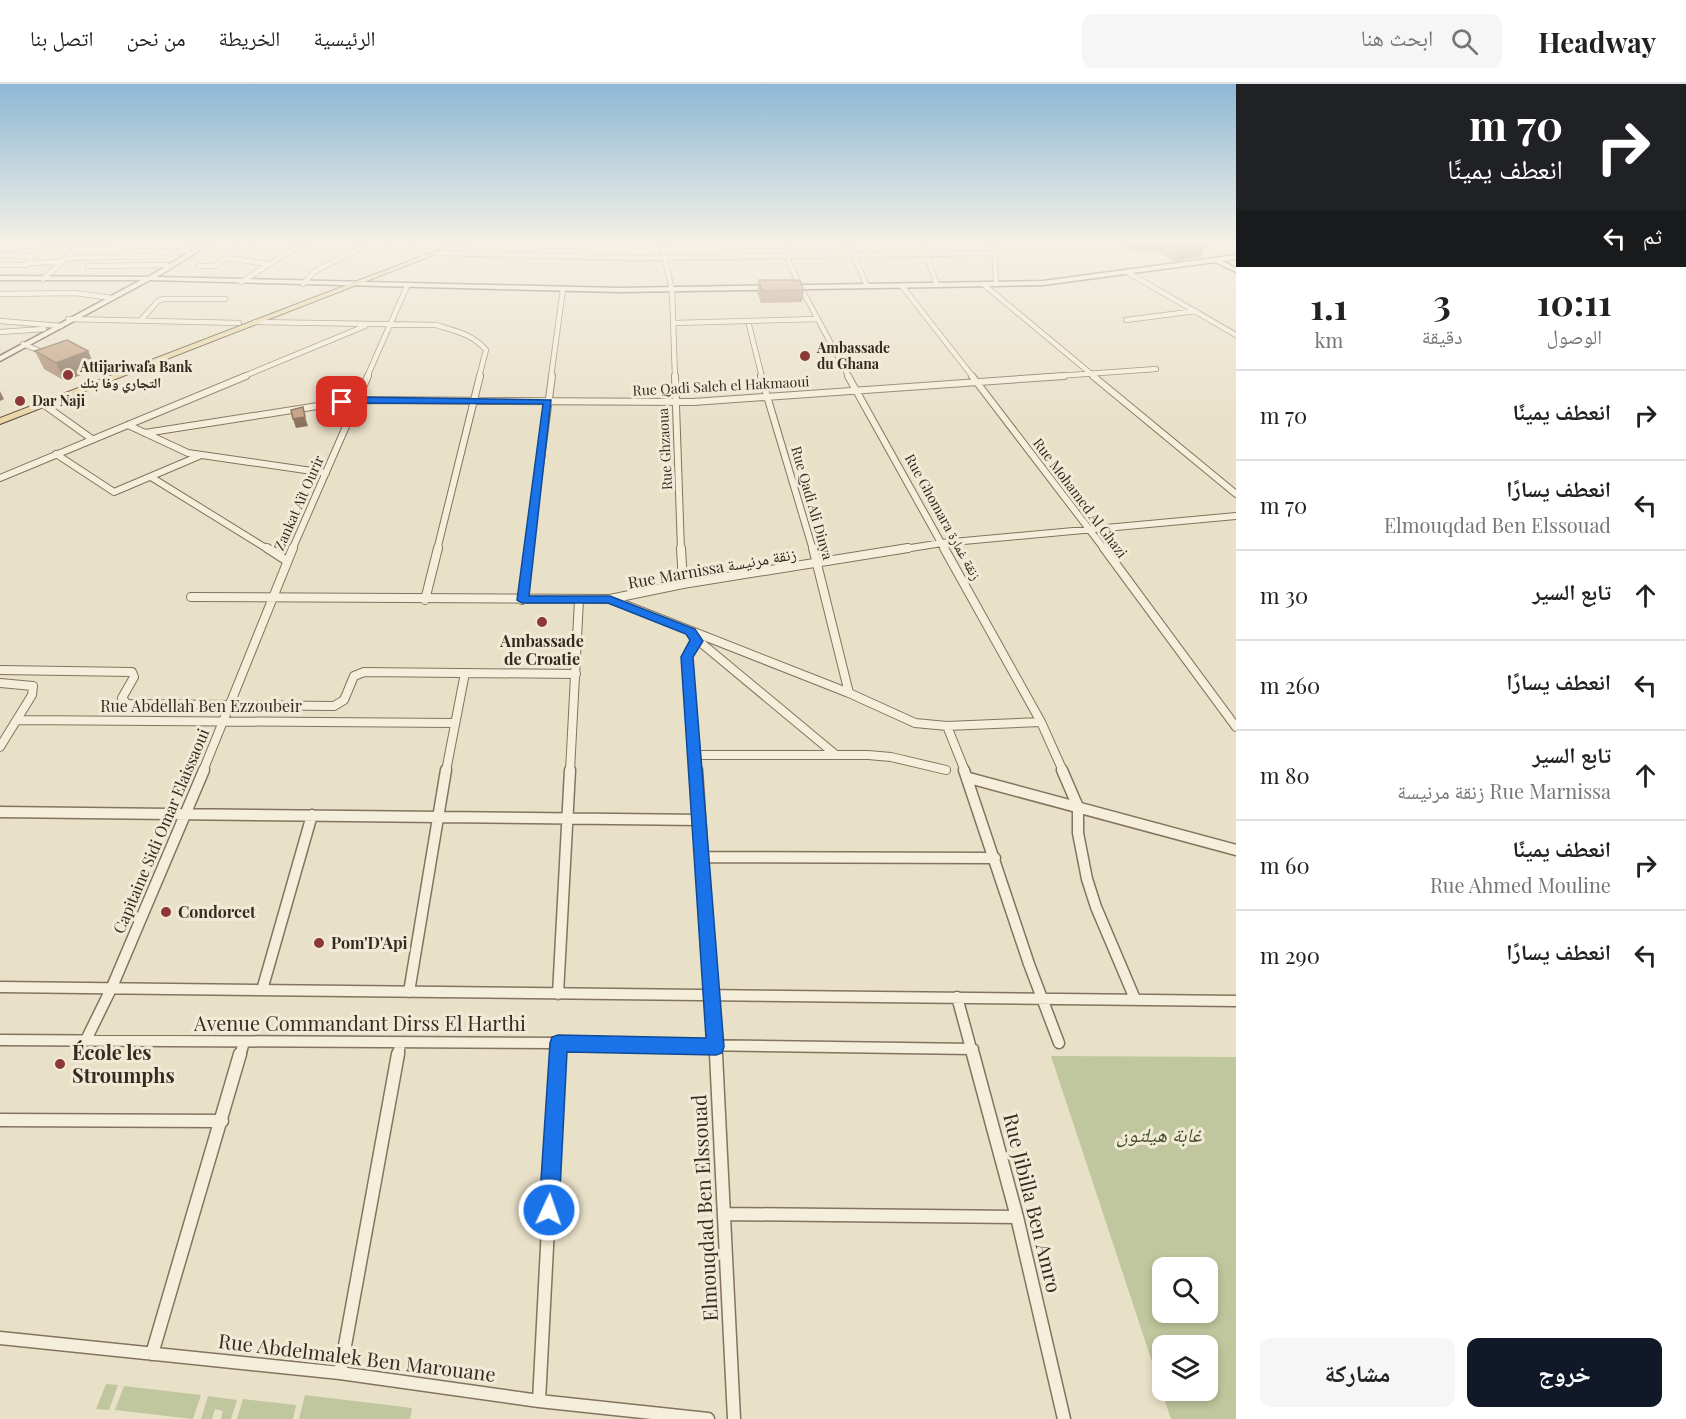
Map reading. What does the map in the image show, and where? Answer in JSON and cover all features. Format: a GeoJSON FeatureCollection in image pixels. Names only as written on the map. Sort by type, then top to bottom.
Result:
{"type":"FeatureCollection","features":[{"type":"Feature","properties":{"kind":"main road"},"geometry":{"type":"LineString","coordinates":[[2,357],[99,304]]}},
{"type":"Feature","properties":{"kind":"main road"},"geometry":{"type":"LineString","coordinates":[[0,415],[288,304]]}},
{"type":"Feature","properties":{"kind":"main road"},"geometry":{"type":"LineString","coordinates":[[0,421],[301,304]]}},
{"type":"Feature","properties":{"kind":"main road"},"geometry":{"type":"LineString","coordinates":[[25,344],[56,327]]}},
{"type":"Feature","properties":{"kind":"street"},"geometry":{"type":"LineString","coordinates":[[140,321],[157,304]]}},
{"type":"Feature","properties":{"kind":"street","name":"Zankat Aït Ourir"},"geometry":{"type":"LineString","coordinates":[[271,598],[399,304]]}},
{"type":"Feature","properties":{"kind":"street"},"geometry":{"type":"LineString","coordinates":[[522,600],[561,304]]}},
{"type":"Feature","properties":{"kind":"street","name":"Rue Ghzaoua"},"geometry":{"type":"LineString","coordinates":[[673,304],[683,584]]}},
{"type":"Feature","properties":{"kind":"street","name":"Rue Ghomara زنقة غمارة"},"geometry":{"type":"LineString","coordinates":[[810,304],[1041,722],[1078,807]]}},
{"type":"Feature","properties":{"kind":"street","name":"Rue Mohamed Al Ghazi"},"geometry":{"type":"LineString","coordinates":[[916,304],[978,382],[1236,727]]}},
{"type":"Feature","properties":{"kind":"street"},"geometry":{"type":"LineString","coordinates":[[1007,304],[1236,494]]}},
{"type":"Feature","properties":{"kind":"street"},"geometry":{"type":"LineString","coordinates":[[1184,304],[1236,335]]}},
{"type":"Feature","properties":{"kind":"street"},"geometry":{"type":"LineString","coordinates":[[1126,320],[1196,311]]}},
{"type":"Feature","properties":{"kind":"street"},"geometry":{"type":"LineString","coordinates":[[674,323],[818,319]]}},
{"type":"Feature","properties":{"kind":"street"},"geometry":{"type":"LineString","coordinates":[[70,320],[240,323]]}},
{"type":"Feature","properties":{"kind":"street"},"geometry":{"type":"LineString","coordinates":[[0,321],[56,327]]}},
{"type":"Feature","properties":{"kind":"street","name":"Rue Qadi Ali Dinya"},"geometry":{"type":"LineString","coordinates":[[748,321],[817,563],[849,693]]}},
{"type":"Feature","properties":{"kind":"street"},"geometry":{"type":"LineString","coordinates":[[255,322],[370,323],[450,327],[465,333],[483,345],[487,354],[425,600]]}},
{"type":"Feature","properties":{"kind":"street"},"geometry":{"type":"LineString","coordinates":[[0,478],[370,323]]}},
{"type":"Feature","properties":{"kind":"street"},"geometry":{"type":"LineString","coordinates":[[0,332],[56,327]]}},
{"type":"Feature","properties":{"kind":"street"},"geometry":{"type":"LineString","coordinates":[[25,344],[47,354]]}},
{"type":"Feature","properties":{"kind":"street","name":"Rue Qadi Saleh el Hakmaoui"},"geometry":{"type":"LineString","coordinates":[[145,433],[356,400],[675,403],[858,392],[1156,369]]}},
{"type":"Feature","properties":{"kind":"street"},"geometry":{"type":"LineString","coordinates":[[43,404],[92,439]]}},
{"type":"Feature","properties":{"kind":"street"},"geometry":{"type":"LineString","coordinates":[[128,425],[175,448],[200,455],[326,473]]}},
{"type":"Feature","properties":{"kind":"street"},"geometry":{"type":"LineString","coordinates":[[56,454],[110,491],[121,490],[200,455]]}},
{"type":"Feature","properties":{"kind":"street"},"geometry":{"type":"LineString","coordinates":[[151,477],[287,561]]}},
{"type":"Feature","properties":{"kind":"street","name":"Rue Marnissa زنقة مرنيسة"},"geometry":{"type":"LineString","coordinates":[[191,597],[425,600],[610,599],[683,584],[942,543],[1236,516]]}},
{"type":"Feature","properties":{"kind":"street","name":"Capitaine Sidi Omar Elaissaoui"},"geometry":{"type":"LineString","coordinates":[[87,1040],[112,987],[224,722],[271,598]]}},
{"type":"Feature","properties":{"kind":"street"},"geometry":{"type":"LineString","coordinates":[[610,599],[849,693],[915,723],[947,726],[1041,722]]}},
{"type":"Feature","properties":{"kind":"street"},"geometry":{"type":"LineString","coordinates":[[558,994],[579,600]]}},
{"type":"Feature","properties":{"kind":"street"},"geometry":{"type":"LineString","coordinates":[[690,632],[697,641],[836,754]]}},
{"type":"Feature","properties":{"kind":"street","name":"Elmouqdad Ben Elssouad"},"geometry":{"type":"LineString","coordinates":[[697,641],[690,648],[687,657],[716,1047],[726,1214],[734,1419]]}},
{"type":"Feature","properties":{"kind":"street","name":"Rue Abdellah Ben Ezzoubeir"},"geometry":{"type":"LineString","coordinates":[[0,670],[129,671],[135,675],[122,699],[127,704],[334,706],[344,700],[351,679],[359,673],[576,674]]}},
{"type":"Feature","properties":{"kind":"street"},"geometry":{"type":"LineString","coordinates":[[409,992],[437,817],[465,673]]}},
{"type":"Feature","properties":{"kind":"street"},"geometry":{"type":"LineString","coordinates":[[0,683],[33,686],[32,695],[0,747]]}},
{"type":"Feature","properties":{"kind":"street","name":"Rue Abdellah Ben Ezzoubeir"},"geometry":{"type":"LineString","coordinates":[[18,720],[455,723]]}},
{"type":"Feature","properties":{"kind":"street"},"geometry":{"type":"LineString","coordinates":[[947,726],[969,778],[1040,998],[1059,1043]]}},
{"type":"Feature","properties":{"kind":"street"},"geometry":{"type":"LineString","coordinates":[[696,755],[836,754],[891,757],[946,770]]}},
{"type":"Feature","properties":{"kind":"street"},"geometry":{"type":"LineString","coordinates":[[969,778],[1236,850]]}},
{"type":"Feature","properties":{"kind":"street"},"geometry":{"type":"LineString","coordinates":[[1078,807],[1078,833],[1087,879],[1096,907],[1135,999]]}},
{"type":"Feature","properties":{"kind":"street"},"geometry":{"type":"LineString","coordinates":[[0,812],[700,820]]}},
{"type":"Feature","properties":{"kind":"street"},"geometry":{"type":"LineString","coordinates":[[262,990],[312,815]]}},
{"type":"Feature","properties":{"kind":"street"},"geometry":{"type":"LineString","coordinates":[[702,857],[995,858]]}},
{"type":"Feature","properties":{"kind":"street"},"geometry":{"type":"LineString","coordinates":[[0,987],[1236,1001]]}},
{"type":"Feature","properties":{"kind":"street","name":"Rue Jibilla Ben Amro"},"geometry":{"type":"LineString","coordinates":[[957,997],[1017,1217],[1064,1419]]}},
{"type":"Feature","properties":{"kind":"street","name":"Avenue Commandant Dirss El Harthi"},"geometry":{"type":"LineString","coordinates":[[0,1040],[400,1044],[558,1043],[973,1049]]}},
{"type":"Feature","properties":{"kind":"street"},"geometry":{"type":"LineString","coordinates":[[152,1354],[244,1042]]}},
{"type":"Feature","properties":{"kind":"street"},"geometry":{"type":"LineString","coordinates":[[539,1401],[558,1043]]}},
{"type":"Feature","properties":{"kind":"street"},"geometry":{"type":"LineString","coordinates":[[340,1373],[400,1044]]}},
{"type":"Feature","properties":{"kind":"street"},"geometry":{"type":"LineString","coordinates":[[0,1120],[222,1121]]}},
{"type":"Feature","properties":{"kind":"street"},"geometry":{"type":"LineString","coordinates":[[726,1214],[1017,1217]]}},
{"type":"Feature","properties":{"kind":"street","name":"Rue Abdelmalek Ben Marouane"},"geometry":{"type":"LineString","coordinates":[[0,1338],[340,1373],[539,1401],[708,1419]]}},
{"type":"Feature","properties":{"kind":"green space","name":"غابة هيلتون"},"geometry":{"type":"Polygon","coordinates":[[[1051,1056],[1236,1057],[1236,1419],[1171,1419],[1165,1401],[1218,1401],[1218,1335],[1152,1335],[1152,1362],[1051,1056]]]}},
{"type":"Feature","properties":{"kind":"green space"},"geometry":{"type":"Polygon","coordinates":[[[106,1384],[118,1385],[109,1410],[96,1409],[106,1384]]]}},
{"type":"Feature","properties":{"kind":"green space"},"geometry":{"type":"Polygon","coordinates":[[[124,1386],[201,1395],[193,1419],[115,1410],[124,1386]]]}},
{"type":"Feature","properties":{"kind":"green space"},"geometry":{"type":"Polygon","coordinates":[[[305,1395],[412,1408],[410,1419],[299,1419],[305,1395]]]}},
{"type":"Feature","properties":{"kind":"green space"},"geometry":{"type":"Polygon","coordinates":[[[208,1396],[237,1400],[231,1419],[221,1419],[223,1411],[215,1409],[212,1419],[201,1419],[208,1396]]]}},
{"type":"Feature","properties":{"kind":"green space"},"geometry":{"type":"Polygon","coordinates":[[[243,1399],[296,1405],[293,1419],[237,1419],[243,1399]]]}},
{"type":"Feature","properties":{"kind":"building"},"geometry":{"type":"Polygon","coordinates":[[[67,340],[88,351],[56,363],[35,351],[67,340]]]}},
{"type":"Feature","properties":{"kind":"building"},"geometry":{"type":"Polygon","coordinates":[[[303,407],[305,417],[293,419],[291,410],[303,407]]]}},
{"type":"Feature","properties":{"kind":"place","name":"Ambassade du Ghana"},"geometry":{"type":"Point","coordinates":[805,356]}},
{"type":"Feature","properties":{"kind":"place","name":"Attijariwafa Bank التجاري وفا بنك"},"geometry":{"type":"Point","coordinates":[68,375]}},
{"type":"Feature","properties":{"kind":"place","name":"Dar Naji"},"geometry":{"type":"Point","coordinates":[20,401]}},
{"type":"Feature","properties":{"kind":"place","name":"Ambassade de Croatie"},"geometry":{"type":"Point","coordinates":[542,622]}},
{"type":"Feature","properties":{"kind":"place","name":"Condorcet"},"geometry":{"type":"Point","coordinates":[166,912]}},
{"type":"Feature","properties":{"kind":"place","name":"Pom'D'Api"},"geometry":{"type":"Point","coordinates":[319,943]}},
{"type":"Feature","properties":{"kind":"place","name":"École les Stroumphs"},"geometry":{"type":"Point","coordinates":[60,1064]}},
{"type":"Feature","properties":{"kind":"route"},"geometry":{"type":"LineString","coordinates":[[342,402],[356,400],[548,401],[522,600],[610,599],[690,632],[697,641],[690,648],[687,657],[716,1047],[558,1043],[549,1210]]}}]}
